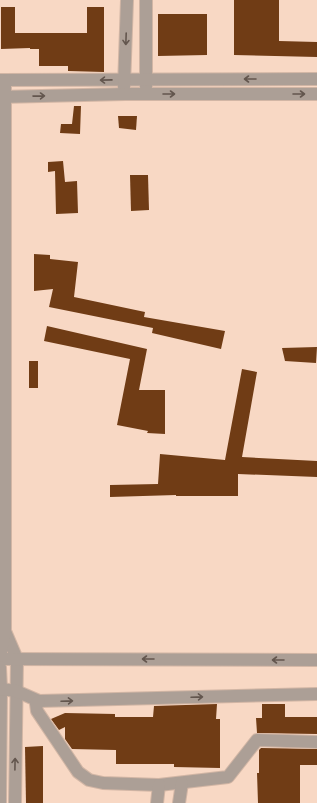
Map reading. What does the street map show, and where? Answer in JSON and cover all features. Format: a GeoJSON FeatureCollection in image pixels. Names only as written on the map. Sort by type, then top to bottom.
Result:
{"type":"FeatureCollection","features":[{"type":"Feature","properties":{"kind":"street"},"geometry":{"type":"LineString","coordinates":[[125,94],[124,79],[127,0]]}},
{"type":"Feature","properties":{"kind":"street"},"geometry":{"type":"LineString","coordinates":[[146,0],[146,94]]}},
{"type":"Feature","properties":{"kind":"street"},"geometry":{"type":"LineString","coordinates":[[317,79],[3,80],[2,426],[5,631],[0,658],[317,660]]}},
{"type":"Feature","properties":{"kind":"street"},"geometry":{"type":"LineString","coordinates":[[3,97],[125,94],[317,94]]}},
{"type":"Feature","properties":{"kind":"street"},"geometry":{"type":"LineString","coordinates":[[5,631],[17,659],[15,803]]}},
{"type":"Feature","properties":{"kind":"street"},"geometry":{"type":"LineString","coordinates":[[0,667],[0,803]]}},
{"type":"Feature","properties":{"kind":"street"},"geometry":{"type":"LineString","coordinates":[[1,689],[16,691],[39,701],[317,694]]}},
{"type":"Feature","properties":{"kind":"street"},"geometry":{"type":"LineString","coordinates":[[39,701],[36,704],[40,717],[78,772],[89,780],[103,783],[159,785],[228,777],[257,740],[317,742]]}},
{"type":"Feature","properties":{"kind":"street"},"geometry":{"type":"LineString","coordinates":[[179,803],[182,783]]}},
{"type":"Feature","properties":{"kind":"street"},"geometry":{"type":"LineString","coordinates":[[157,803],[159,785]]}},
{"type":"Feature","properties":{"kind":"building"},"geometry":{"type":"Polygon","coordinates":[[[234,0],[279,0],[279,41],[317,42],[317,57],[234,55],[234,0]]]}},
{"type":"Feature","properties":{"kind":"building"},"geometry":{"type":"Polygon","coordinates":[[[1,7],[15,7],[15,33],[87,33],[87,7],[104,7],[104,72],[68,71],[68,66],[39,66],[39,49],[1,49],[1,7]]]}},
{"type":"Feature","properties":{"kind":"building"},"geometry":{"type":"Polygon","coordinates":[[[158,14],[207,14],[207,55],[158,56],[158,14]]]}},
{"type":"Feature","properties":{"kind":"building"},"geometry":{"type":"Polygon","coordinates":[[[74,106],[81,106],[80,134],[60,133],[61,124],[72,124],[74,106]]]}},
{"type":"Feature","properties":{"kind":"building"},"geometry":{"type":"Polygon","coordinates":[[[118,116],[137,116],[136,130],[119,128],[118,116]]]}},
{"type":"Feature","properties":{"kind":"building"},"geometry":{"type":"Polygon","coordinates":[[[63,161],[65,182],[77,181],[78,213],[56,214],[55,171],[48,172],[48,162],[63,161]]]}},
{"type":"Feature","properties":{"kind":"building"},"geometry":{"type":"Polygon","coordinates":[[[130,175],[148,175],[149,210],[131,211],[130,175]]]}},
{"type":"Feature","properties":{"kind":"building"},"geometry":{"type":"Polygon","coordinates":[[[34,254],[50,255],[50,259],[78,262],[74,297],[145,312],[144,317],[225,331],[221,349],[152,333],[153,328],[49,307],[53,289],[34,291],[34,254]]]}},
{"type":"Feature","properties":{"kind":"building"},"geometry":{"type":"Polygon","coordinates":[[[47,326],[147,349],[139,390],[165,390],[165,434],[147,433],[148,431],[117,425],[130,359],[44,341],[47,326]]]}},
{"type":"Feature","properties":{"kind":"building"},"geometry":{"type":"Polygon","coordinates":[[[317,347],[316,363],[285,361],[282,348],[317,347]]]}},
{"type":"Feature","properties":{"kind":"building"},"geometry":{"type":"Polygon","coordinates":[[[29,361],[38,361],[38,388],[29,388],[29,361]]]}},
{"type":"Feature","properties":{"kind":"building"},"geometry":{"type":"Polygon","coordinates":[[[242,369],[257,372],[242,457],[317,461],[317,477],[238,474],[238,496],[176,495],[110,497],[110,485],[158,484],[160,454],[225,460],[242,369]]]}},
{"type":"Feature","properties":{"kind":"building"},"geometry":{"type":"Polygon","coordinates":[[[217,704],[216,719],[220,719],[220,768],[174,767],[174,764],[116,764],[116,750],[72,749],[65,739],[65,727],[59,730],[51,719],[65,713],[115,714],[115,717],[153,717],[154,706],[217,704]]]}},
{"type":"Feature","properties":{"kind":"building"},"geometry":{"type":"Polygon","coordinates":[[[262,704],[285,704],[285,717],[317,717],[317,734],[257,733],[256,718],[262,718],[262,704]]]}},
{"type":"Feature","properties":{"kind":"building"},"geometry":{"type":"Polygon","coordinates":[[[43,746],[43,803],[26,803],[25,747],[43,746]]]}},
{"type":"Feature","properties":{"kind":"building"},"geometry":{"type":"Polygon","coordinates":[[[261,748],[317,749],[317,765],[300,765],[300,803],[258,803],[257,773],[259,773],[259,750],[261,748]]]}}]}
